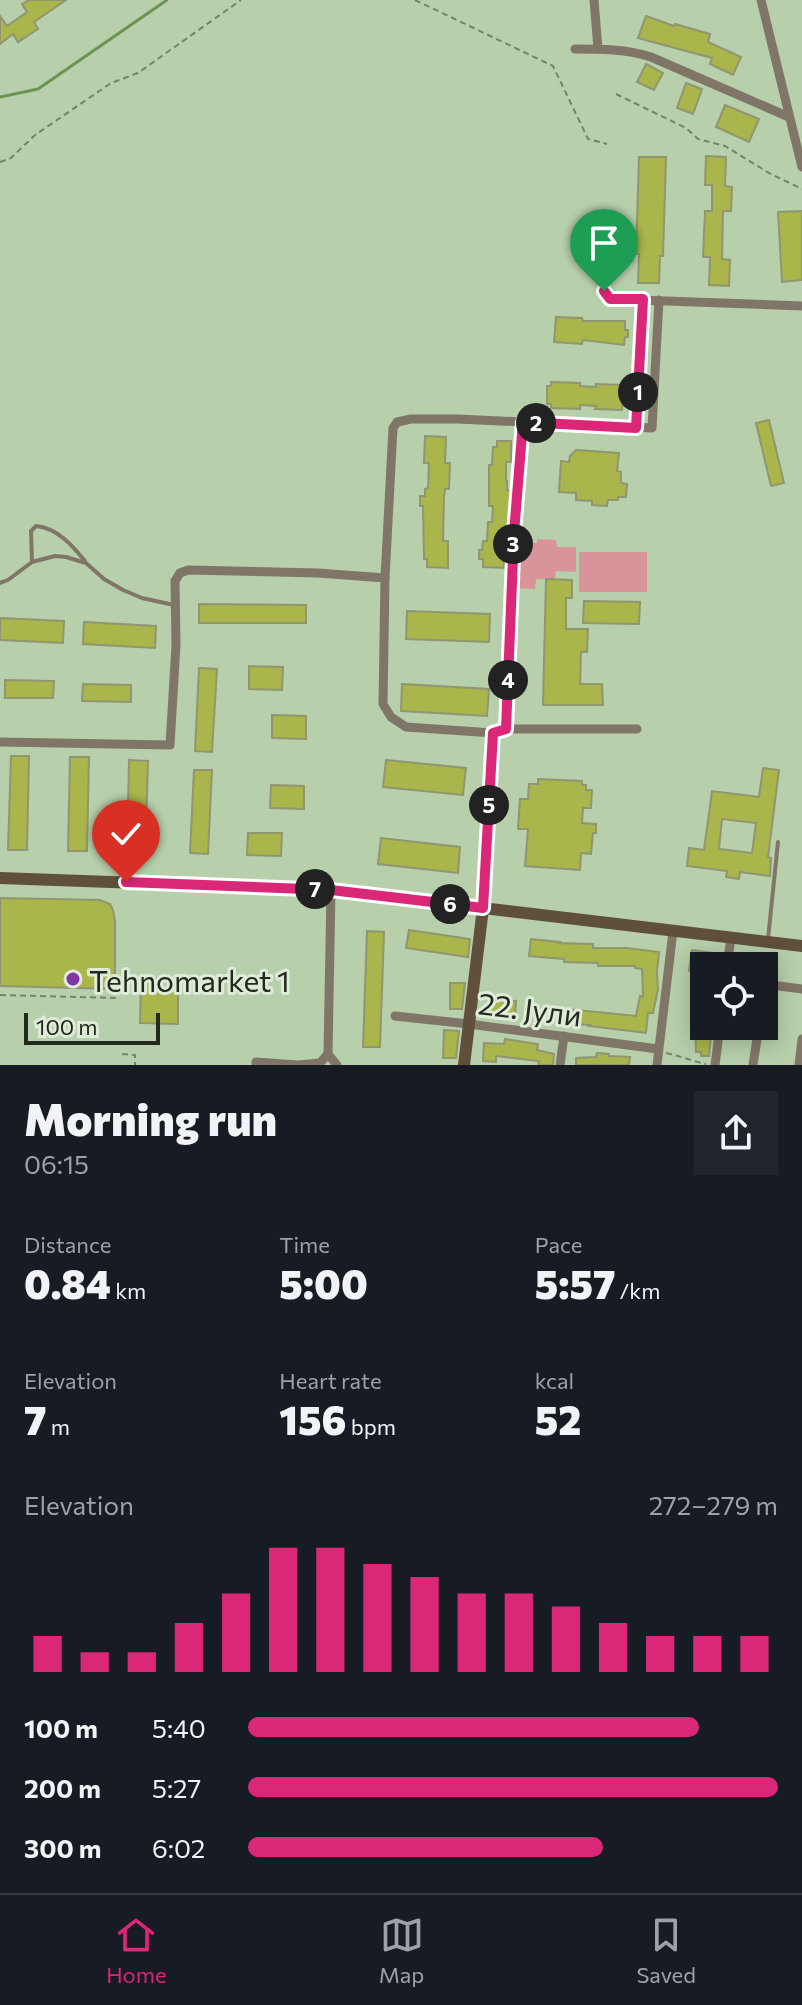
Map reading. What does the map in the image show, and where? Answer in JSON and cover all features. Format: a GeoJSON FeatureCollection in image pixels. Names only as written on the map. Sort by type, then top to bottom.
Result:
{"type":"FeatureCollection","features":[{"type":"Feature","properties":{"kind":"street"},"geometry":{"type":"LineString","coordinates":[[594,0],[598,49]]}},
{"type":"Feature","properties":{"kind":"street"},"geometry":{"type":"LineString","coordinates":[[761,0],[802,167]]}},
{"type":"Feature","properties":{"kind":"street"},"geometry":{"type":"LineString","coordinates":[[575,49],[598,49],[651,57],[789,117]]}},
{"type":"Feature","properties":{"kind":"street"},"geometry":{"type":"LineString","coordinates":[[604,291],[610,299],[802,306]]}},
{"type":"Feature","properties":{"kind":"street"},"geometry":{"type":"LineString","coordinates":[[636,428],[643,299]]}},
{"type":"Feature","properties":{"kind":"street"},"geometry":{"type":"LineString","coordinates":[[637,729],[506,729],[493,733],[406,727],[391,717],[383,704],[385,578],[393,428],[397,422],[411,419],[652,428],[659,300]]}},
{"type":"Feature","properties":{"kind":"street"},"geometry":{"type":"LineString","coordinates":[[0,742],[170,745],[176,645],[175,581],[180,573],[188,570],[318,573],[385,578]]}},
{"type":"Feature","properties":{"kind":"street"},"geometry":{"type":"LineString","coordinates":[[464,1065],[483,908],[493,733]]}},
{"type":"Feature","properties":{"kind":"street"},"geometry":{"type":"LineString","coordinates":[[0,878],[331,890],[802,946]]}},
{"type":"Feature","properties":{"kind":"street"},"geometry":{"type":"LineString","coordinates":[[331,890],[328,1054],[337,1065]]}},
{"type":"Feature","properties":{"kind":"street"},"geometry":{"type":"LineString","coordinates":[[657,1065],[673,931]]}},
{"type":"Feature","properties":{"kind":"street"},"geometry":{"type":"LineString","coordinates":[[729,952],[731,938]]}},
{"type":"Feature","properties":{"kind":"street"},"geometry":{"type":"LineString","coordinates":[[778,986],[802,989]]}},
{"type":"Feature","properties":{"kind":"street","name":"22. Јули"},"geometry":{"type":"LineString","coordinates":[[395,1016],[658,1049]]}},
{"type":"Feature","properties":{"kind":"street"},"geometry":{"type":"LineString","coordinates":[[560,1065],[564,1036]]}},
{"type":"Feature","properties":{"kind":"street"},"geometry":{"type":"LineString","coordinates":[[799,1065],[802,1039]]}},
{"type":"Feature","properties":{"kind":"street"},"geometry":{"type":"LineString","coordinates":[[712,1065],[717,1040]]}},
{"type":"Feature","properties":{"kind":"street"},"geometry":{"type":"LineString","coordinates":[[753,1065],[757,1040]]}},
{"type":"Feature","properties":{"kind":"street"},"geometry":{"type":"LineString","coordinates":[[256,1065],[256,1062],[320,1063],[328,1054]]}},
{"type":"Feature","properties":{"kind":"lane"},"geometry":{"type":"LineString","coordinates":[[32,562],[31,531],[36,526],[42,527],[63,538],[104,579],[142,598],[175,605]]}},
{"type":"Feature","properties":{"kind":"lane"},"geometry":{"type":"LineString","coordinates":[[0,583],[32,562],[55,556],[86,563]]}},
{"type":"Feature","properties":{"kind":"lane"},"geometry":{"type":"LineString","coordinates":[[767,942],[778,842]]}},
{"type":"Feature","properties":{"kind":"path"},"geometry":{"type":"LineString","coordinates":[[0,162],[11,158],[35,135],[111,83],[138,73],[241,0]]}},
{"type":"Feature","properties":{"kind":"path"},"geometry":{"type":"LineString","coordinates":[[415,0],[553,66],[588,139],[607,144]]}},
{"type":"Feature","properties":{"kind":"path"},"geometry":{"type":"LineString","coordinates":[[616,94],[686,128],[698,139],[725,146],[802,189]]}},
{"type":"Feature","properties":{"kind":"path"},"geometry":{"type":"LineString","coordinates":[[506,729],[514,533],[523,422]]}},
{"type":"Feature","properties":{"kind":"path"},"geometry":{"type":"LineString","coordinates":[[0,995],[116,998]]}},
{"type":"Feature","properties":{"kind":"path"},"geometry":{"type":"LineString","coordinates":[[658,1049],[663,1053],[712,1065]]}},
{"type":"Feature","properties":{"kind":"path"},"geometry":{"type":"LineString","coordinates":[[122,1054],[135,1055],[135,1065]]}},
{"type":"Feature","properties":{"kind":"shaded area"},"geometry":{"type":"Polygon","coordinates":[[[537,539],[556,540],[557,547],[576,547],[576,572],[556,571],[555,579],[536,579],[535,589],[517,588],[519,543],[537,543],[537,539]]]}},
{"type":"Feature","properties":{"kind":"shaded area"},"geometry":{"type":"Polygon","coordinates":[[[579,552],[647,552],[647,592],[579,592],[579,552]]]}},
{"type":"Feature","properties":{"kind":"building"},"geometry":{"type":"Polygon","coordinates":[[[29,0],[66,0],[34,22],[38,29],[18,42],[13,34],[0,44],[0,16],[7,26],[27,12],[22,4],[29,0]]]}},
{"type":"Feature","properties":{"kind":"building"},"geometry":{"type":"Polygon","coordinates":[[[646,16],[710,34],[708,42],[741,57],[733,75],[710,64],[712,58],[638,38],[646,16]]]}},
{"type":"Feature","properties":{"kind":"building"},"geometry":{"type":"Polygon","coordinates":[[[646,64],[663,73],[654,90],[637,82],[646,64]]]}},
{"type":"Feature","properties":{"kind":"building"},"geometry":{"type":"Polygon","coordinates":[[[686,83],[702,89],[693,114],[677,108],[686,83]]]}},
{"type":"Feature","properties":{"kind":"building"},"geometry":{"type":"Polygon","coordinates":[[[725,105],[759,119],[749,142],[716,127],[725,105]]]}},
{"type":"Feature","properties":{"kind":"building"},"geometry":{"type":"Polygon","coordinates":[[[706,156],[726,157],[725,186],[732,187],[731,211],[723,211],[722,259],[730,260],[729,286],[709,285],[710,257],[703,257],[705,211],[712,211],[712,185],[705,185],[706,156]]]}},
{"type":"Feature","properties":{"kind":"building"},"geometry":{"type":"Polygon","coordinates":[[[639,157],[666,157],[663,256],[660,256],[659,283],[638,283],[639,157]]]}},
{"type":"Feature","properties":{"kind":"building"},"geometry":{"type":"Polygon","coordinates":[[[802,211],[802,280],[782,282],[778,212],[802,211]]]}},
{"type":"Feature","properties":{"kind":"building"},"geometry":{"type":"Polygon","coordinates":[[[556,317],[582,318],[583,321],[625,321],[628,337],[625,337],[624,345],[583,340],[582,344],[554,342],[556,317]]]}},
{"type":"Feature","properties":{"kind":"building"},"geometry":{"type":"Polygon","coordinates":[[[551,382],[596,387],[596,384],[624,385],[627,400],[623,399],[622,410],[580,405],[580,409],[551,408],[551,404],[547,404],[547,386],[551,386],[551,382]]]}},
{"type":"Feature","properties":{"kind":"building"},"geometry":{"type":"Polygon","coordinates":[[[769,420],[784,483],[771,486],[756,423],[769,420]]]}},
{"type":"Feature","properties":{"kind":"building"},"geometry":{"type":"Polygon","coordinates":[[[425,436],[446,437],[445,463],[450,463],[449,489],[445,489],[444,496],[443,541],[448,541],[448,568],[427,567],[427,559],[424,559],[420,496],[425,496],[425,489],[428,488],[429,463],[424,463],[425,436]]]}},
{"type":"Feature","properties":{"kind":"building"},"geometry":{"type":"Polygon","coordinates":[[[497,441],[511,441],[511,462],[506,462],[506,481],[507,490],[513,491],[513,527],[511,542],[504,542],[504,568],[483,567],[483,559],[479,559],[483,541],[487,541],[488,522],[492,522],[489,465],[492,465],[493,447],[497,447],[497,441]]]}},
{"type":"Feature","properties":{"kind":"building"},"geometry":{"type":"Polygon","coordinates":[[[576,450],[619,453],[617,471],[621,472],[621,483],[627,484],[626,497],[608,500],[607,506],[592,505],[592,501],[576,500],[576,493],[559,492],[561,461],[569,462],[576,450]]]}},
{"type":"Feature","properties":{"kind":"building"},"geometry":{"type":"Polygon","coordinates":[[[546,579],[572,580],[572,598],[566,598],[566,629],[588,629],[587,652],[581,652],[580,684],[602,684],[603,705],[543,705],[546,579]]]}},
{"type":"Feature","properties":{"kind":"building"},"geometry":{"type":"Polygon","coordinates":[[[584,601],[640,602],[639,624],[583,623],[584,601]]]}},
{"type":"Feature","properties":{"kind":"building"},"geometry":{"type":"Polygon","coordinates":[[[199,604],[306,605],[306,623],[199,623],[199,604]]]}},
{"type":"Feature","properties":{"kind":"building"},"geometry":{"type":"Polygon","coordinates":[[[407,611],[490,614],[489,642],[406,639],[407,611]]]}},
{"type":"Feature","properties":{"kind":"building"},"geometry":{"type":"Polygon","coordinates":[[[0,618],[64,621],[63,643],[0,640],[0,618]]]}},
{"type":"Feature","properties":{"kind":"building"},"geometry":{"type":"Polygon","coordinates":[[[84,622],[156,626],[155,648],[83,644],[84,622]]]}},
{"type":"Feature","properties":{"kind":"building"},"geometry":{"type":"Polygon","coordinates":[[[249,666],[283,667],[282,690],[249,689],[249,666]]]}},
{"type":"Feature","properties":{"kind":"building"},"geometry":{"type":"Polygon","coordinates":[[[199,668],[217,669],[212,752],[195,751],[199,668]]]}},
{"type":"Feature","properties":{"kind":"building"},"geometry":{"type":"Polygon","coordinates":[[[5,680],[54,681],[53,698],[5,698],[5,680]]]}},
{"type":"Feature","properties":{"kind":"building"},"geometry":{"type":"Polygon","coordinates":[[[83,684],[131,685],[131,702],[82,701],[83,684]]]}},
{"type":"Feature","properties":{"kind":"building"},"geometry":{"type":"Polygon","coordinates":[[[402,684],[489,689],[487,716],[401,711],[402,684]]]}},
{"type":"Feature","properties":{"kind":"building"},"geometry":{"type":"Polygon","coordinates":[[[272,715],[306,716],[306,739],[272,738],[272,715]]]}},
{"type":"Feature","properties":{"kind":"building"},"geometry":{"type":"Polygon","coordinates":[[[11,756],[29,756],[27,850],[8,850],[11,756]]]}},
{"type":"Feature","properties":{"kind":"building"},"geometry":{"type":"Polygon","coordinates":[[[70,757],[89,757],[87,851],[68,851],[70,757]]]}},
{"type":"Feature","properties":{"kind":"building"},"geometry":{"type":"Polygon","coordinates":[[[129,760],[148,761],[145,855],[127,854],[129,760]]]}},
{"type":"Feature","properties":{"kind":"building"},"geometry":{"type":"Polygon","coordinates":[[[386,760],[466,768],[463,795],[383,787],[386,760]]]}},
{"type":"Feature","properties":{"kind":"building"},"geometry":{"type":"Polygon","coordinates":[[[763,768],[779,770],[768,857],[771,858],[770,876],[740,872],[739,879],[726,877],[727,871],[687,866],[689,848],[704,850],[712,791],[759,797],[763,768]],[[722,819],[719,849],[752,853],[756,823],[722,819]]]}},
{"type":"Feature","properties":{"kind":"building"},"geometry":{"type":"Polygon","coordinates":[[[194,770],[212,770],[208,854],[190,853],[194,770]]]}},
{"type":"Feature","properties":{"kind":"building"},"geometry":{"type":"Polygon","coordinates":[[[538,779],[582,781],[586,790],[592,790],[591,808],[583,808],[582,823],[596,824],[596,833],[593,833],[591,854],[581,853],[580,870],[525,866],[528,829],[518,829],[520,799],[528,799],[529,784],[538,784],[538,779]]]}},
{"type":"Feature","properties":{"kind":"building"},"geometry":{"type":"Polygon","coordinates":[[[271,785],[304,786],[304,809],[270,808],[271,785]]]}},
{"type":"Feature","properties":{"kind":"building"},"geometry":{"type":"Polygon","coordinates":[[[248,833],[282,833],[281,856],[247,855],[248,833]]]}},
{"type":"Feature","properties":{"kind":"building"},"geometry":{"type":"Polygon","coordinates":[[[381,838],[460,847],[458,873],[378,864],[381,838]]]}},
{"type":"Feature","properties":{"kind":"building"},"geometry":{"type":"Polygon","coordinates":[[[0,898],[100,900],[110,904],[115,921],[112,989],[0,986],[0,898]]]}},
{"type":"Feature","properties":{"kind":"building"},"geometry":{"type":"Polygon","coordinates":[[[409,930],[470,939],[468,957],[406,948],[409,930]]]}},
{"type":"Feature","properties":{"kind":"building"},"geometry":{"type":"Polygon","coordinates":[[[367,931],[384,932],[380,1047],[363,1047],[367,931]]]}},
{"type":"Feature","properties":{"kind":"building"},"geometry":{"type":"Polygon","coordinates":[[[531,939],[593,944],[593,948],[659,952],[658,989],[653,1013],[648,1013],[646,1033],[557,1023],[558,1008],[636,1016],[640,996],[643,997],[642,969],[529,956],[531,939]]]}},
{"type":"Feature","properties":{"kind":"building"},"geometry":{"type":"Polygon","coordinates":[[[141,978],[156,978],[156,989],[178,989],[178,1024],[140,1023],[141,978]]]}},
{"type":"Feature","properties":{"kind":"building"},"geometry":{"type":"Polygon","coordinates":[[[450,983],[465,983],[462,1009],[450,1009],[450,983]]]}},
{"type":"Feature","properties":{"kind":"building"},"geometry":{"type":"Polygon","coordinates":[[[491,999],[516,1001],[515,1015],[490,1013],[491,999]]]}},
{"type":"Feature","properties":{"kind":"building"},"geometry":{"type":"Polygon","coordinates":[[[444,1030],[459,1031],[456,1058],[443,1058],[444,1030]]]}},
{"type":"Feature","properties":{"kind":"building"},"geometry":{"type":"Polygon","coordinates":[[[505,1039],[538,1044],[537,1050],[554,1054],[553,1065],[496,1056],[496,1062],[483,1061],[484,1043],[504,1044],[505,1039]]]}},
{"type":"Feature","properties":{"kind":"building"},"geometry":{"type":"Polygon","coordinates":[[[696,1040],[711,1040],[709,1056],[696,1052],[696,1040]]]}},
{"type":"Feature","properties":{"kind":"building"},"geometry":{"type":"Polygon","coordinates":[[[597,1053],[630,1057],[629,1065],[576,1065],[576,1058],[596,1057],[597,1053]]]}},
{"type":"Feature","properties":{"kind":"waterway"},"geometry":{"type":"LineString","coordinates":[[0,97],[38,89],[167,0]]}},
{"type":"Feature","properties":{"kind":"place","name":"Tehnomarket 1"},"geometry":{"type":"Point","coordinates":[73,979]}},
{"type":"Feature","properties":{"kind":"route"},"geometry":{"type":"LineString","coordinates":[[126,882],[310,888],[483,908],[493,733],[506,729],[514,533],[523,422],[636,428],[643,299],[610,299],[604,291]]}}]}
